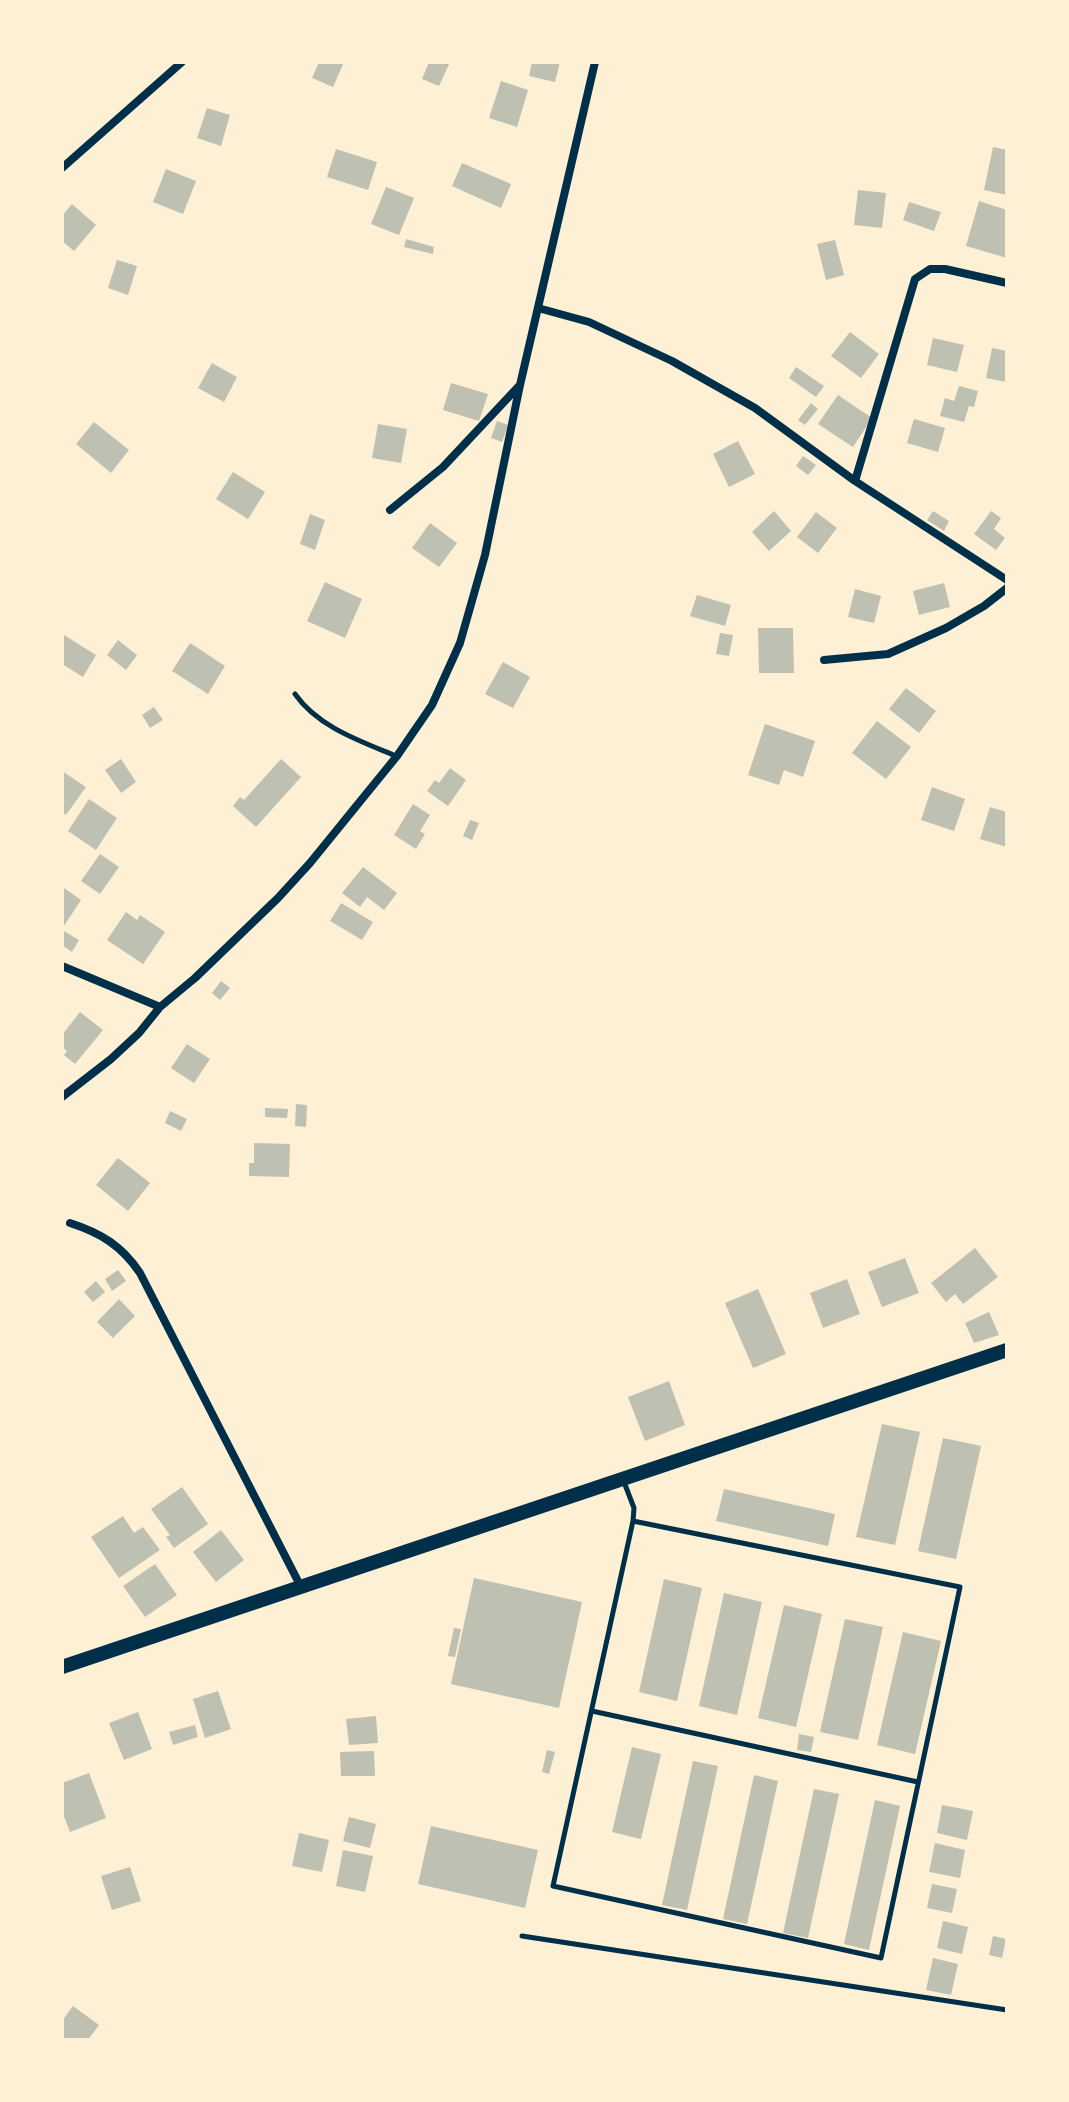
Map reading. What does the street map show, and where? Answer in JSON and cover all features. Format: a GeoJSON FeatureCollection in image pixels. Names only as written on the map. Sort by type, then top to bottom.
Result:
{"type":"FeatureCollection","features":[{"type":"Feature","properties":{"kind":"street"},"geometry":{"type":"LineString","coordinates":[[62,168],[182,62]]}},
{"type":"Feature","properties":{"kind":"street"},"geometry":{"type":"LineString","coordinates":[[62,1097],[111,1059],[139,1033],[160,1007],[195,978],[278,898],[397,756],[432,705],[460,643],[485,555],[520,385],[595,62]]}},
{"type":"Feature","properties":{"kind":"street"},"geometry":{"type":"LineString","coordinates":[[855,481],[915,279],[930,269],[945,269],[1007,283]]}},
{"type":"Feature","properties":{"kind":"street"},"geometry":{"type":"LineString","coordinates":[[538,308],[589,322],[672,361],[755,408],[855,481],[1007,580]]}},
{"type":"Feature","properties":{"kind":"street"},"geometry":{"type":"LineString","coordinates":[[390,510],[443,467],[520,385]]}},
{"type":"Feature","properties":{"kind":"street"},"geometry":{"type":"LineString","coordinates":[[824,660],[888,654],[946,628],[984,606],[1007,588]]}},
{"type":"Feature","properties":{"kind":"street"},"geometry":{"type":"LineString","coordinates":[[62,966],[160,1007]]}},
{"type":"Feature","properties":{"kind":"street"},"geometry":{"type":"LineString","coordinates":[[70,1223],[97,1233],[118,1246],[140,1273],[301,1587]]}},
{"type":"Feature","properties":{"kind":"street"},"geometry":{"type":"LineString","coordinates":[[62,1667],[1007,1350]]}},
{"type":"Feature","properties":{"kind":"lane"},"geometry":{"type":"LineString","coordinates":[[295,694],[305,708],[328,724],[397,756]]}},
{"type":"Feature","properties":{"kind":"lane"},"geometry":{"type":"LineString","coordinates":[[623,1479],[634,1508],[633,1521],[553,1886],[881,1958],[960,1587],[633,1521]]}},
{"type":"Feature","properties":{"kind":"lane"},"geometry":{"type":"LineString","coordinates":[[592,1711],[918,1782]]}},
{"type":"Feature","properties":{"kind":"lane"},"geometry":{"type":"LineString","coordinates":[[522,1936],[1007,2010]]}},
{"type":"Feature","properties":{"kind":"building"},"geometry":{"type":"Polygon","coordinates":[[[319,62],[344,62],[333,87],[312,78],[319,62]]]}},
{"type":"Feature","properties":{"kind":"building"},"geometry":{"type":"Polygon","coordinates":[[[429,62],[450,62],[439,86],[422,79],[429,62]]]}},
{"type":"Feature","properties":{"kind":"building"},"geometry":{"type":"Polygon","coordinates":[[[532,62],[560,62],[555,82],[529,76],[532,62]]]}},
{"type":"Feature","properties":{"kind":"building"},"geometry":{"type":"Polygon","coordinates":[[[501,81],[528,90],[517,127],[489,118],[501,81]]]}},
{"type":"Feature","properties":{"kind":"building"},"geometry":{"type":"Polygon","coordinates":[[[207,108],[230,115],[221,146],[197,138],[207,108]]]}},
{"type":"Feature","properties":{"kind":"building"},"geometry":{"type":"Polygon","coordinates":[[[993,147],[1007,150],[1007,195],[984,190],[993,147]]]}},
{"type":"Feature","properties":{"kind":"building"},"geometry":{"type":"Polygon","coordinates":[[[336,149],[377,162],[368,190],[327,177],[336,149]]]}},
{"type":"Feature","properties":{"kind":"building"},"geometry":{"type":"Polygon","coordinates":[[[462,163],[511,184],[501,208],[452,186],[462,163]]]}},
{"type":"Feature","properties":{"kind":"building"},"geometry":{"type":"Polygon","coordinates":[[[166,169],[196,181],[183,214],[153,202],[166,169]]]}},
{"type":"Feature","properties":{"kind":"building"},"geometry":{"type":"Polygon","coordinates":[[[386,187],[414,198],[399,235],[371,224],[386,187]]]}},
{"type":"Feature","properties":{"kind":"building"},"geometry":{"type":"Polygon","coordinates":[[[858,190],[886,193],[882,228],[854,225],[858,190]]]}},
{"type":"Feature","properties":{"kind":"building"},"geometry":{"type":"Polygon","coordinates":[[[979,201],[1007,210],[1007,258],[966,246],[979,201]]]}},
{"type":"Feature","properties":{"kind":"building"},"geometry":{"type":"Polygon","coordinates":[[[909,202],[941,212],[934,231],[903,220],[909,202]]]}},
{"type":"Feature","properties":{"kind":"building"},"geometry":{"type":"Polygon","coordinates":[[[72,204],[96,225],[74,251],[62,241],[62,216],[72,204]]]}},
{"type":"Feature","properties":{"kind":"building"},"geometry":{"type":"Polygon","coordinates":[[[406,239],[434,247],[433,254],[404,247],[406,239]]]}},
{"type":"Feature","properties":{"kind":"building"},"geometry":{"type":"Polygon","coordinates":[[[835,240],[844,275],[826,280],[817,244],[835,240]]]}},
{"type":"Feature","properties":{"kind":"building"},"geometry":{"type":"Polygon","coordinates":[[[117,260],[137,266],[128,295],[108,288],[117,260]]]}},
{"type":"Feature","properties":{"kind":"building"},"geometry":{"type":"Polygon","coordinates":[[[850,332],[879,354],[861,378],[831,356],[850,332]]]}},
{"type":"Feature","properties":{"kind":"building"},"geometry":{"type":"Polygon","coordinates":[[[933,338],[964,345],[957,372],[927,365],[933,338]]]}},
{"type":"Feature","properties":{"kind":"building"},"geometry":{"type":"Polygon","coordinates":[[[992,348],[1007,351],[1007,382],[986,378],[992,348]]]}},
{"type":"Feature","properties":{"kind":"building"},"geometry":{"type":"Polygon","coordinates":[[[212,363],[237,377],[224,402],[198,388],[212,363]]]}},
{"type":"Feature","properties":{"kind":"building"},"geometry":{"type":"Polygon","coordinates":[[[796,367],[824,386],[816,397],[789,378],[796,367]]]}},
{"type":"Feature","properties":{"kind":"building"},"geometry":{"type":"Polygon","coordinates":[[[451,383],[488,394],[479,421],[443,410],[451,383]]]}},
{"type":"Feature","properties":{"kind":"building"},"geometry":{"type":"Polygon","coordinates":[[[959,386],[978,391],[974,407],[969,406],[964,422],[940,416],[945,398],[954,401],[959,386]]]}},
{"type":"Feature","properties":{"kind":"building"},"geometry":{"type":"Polygon","coordinates":[[[838,395],[872,418],[853,447],[818,424],[838,395]]]}},
{"type":"Feature","properties":{"kind":"building"},"geometry":{"type":"Polygon","coordinates":[[[811,403],[818,409],[805,425],[798,420],[811,403]]]}},
{"type":"Feature","properties":{"kind":"building"},"geometry":{"type":"Polygon","coordinates":[[[914,419],[945,428],[938,452],[907,443],[914,419]]]}},
{"type":"Feature","properties":{"kind":"building"},"geometry":{"type":"Polygon","coordinates":[[[497,421],[508,425],[502,442],[491,438],[497,421]]]}},
{"type":"Feature","properties":{"kind":"building"},"geometry":{"type":"Polygon","coordinates":[[[94,422],[129,450],[111,473],[76,444],[94,422]]]}},
{"type":"Feature","properties":{"kind":"building"},"geometry":{"type":"Polygon","coordinates":[[[378,424],[407,429],[401,463],[372,458],[378,424]]]}},
{"type":"Feature","properties":{"kind":"building"},"geometry":{"type":"Polygon","coordinates":[[[738,441],[755,474],[729,487],[713,454],[738,441]]]}},
{"type":"Feature","properties":{"kind":"building"},"geometry":{"type":"Polygon","coordinates":[[[803,456],[816,465],[808,475],[796,466],[803,456]]]}},
{"type":"Feature","properties":{"kind":"building"},"geometry":{"type":"Polygon","coordinates":[[[233,472],[265,492],[248,519],[216,499],[233,472]]]}},
{"type":"Feature","properties":{"kind":"building"},"geometry":{"type":"Polygon","coordinates":[[[774,511],[791,531],[769,551],[752,532],[774,511]]]}},
{"type":"Feature","properties":{"kind":"building"},"geometry":{"type":"Polygon","coordinates":[[[933,511],[949,521],[944,531],[927,520],[933,511]]]}},
{"type":"Feature","properties":{"kind":"building"},"geometry":{"type":"Polygon","coordinates":[[[991,511],[1001,518],[994,529],[1005,538],[996,550],[974,534],[991,511]]]}},
{"type":"Feature","properties":{"kind":"building"},"geometry":{"type":"Polygon","coordinates":[[[816,512],[837,528],[818,553],[797,537],[816,512]]]}},
{"type":"Feature","properties":{"kind":"building"},"geometry":{"type":"Polygon","coordinates":[[[310,514],[325,520],[315,550],[300,544],[310,514]]]}},
{"type":"Feature","properties":{"kind":"building"},"geometry":{"type":"Polygon","coordinates":[[[430,523],[457,543],[439,567],[412,548],[430,523]]]}},
{"type":"Feature","properties":{"kind":"building"},"geometry":{"type":"Polygon","coordinates":[[[325,582],[362,599],[345,638],[307,621],[325,582]]]}},
{"type":"Feature","properties":{"kind":"building"},"geometry":{"type":"Polygon","coordinates":[[[944,583],[950,607],[919,615],[913,591],[944,583]]]}},
{"type":"Feature","properties":{"kind":"building"},"geometry":{"type":"Polygon","coordinates":[[[855,589],[881,596],[874,623],[848,617],[855,589]]]}},
{"type":"Feature","properties":{"kind":"building"},"geometry":{"type":"Polygon","coordinates":[[[697,595],[731,605],[725,626],[690,616],[697,595]]]}},
{"type":"Feature","properties":{"kind":"building"},"geometry":{"type":"Polygon","coordinates":[[[758,628],[793,628],[794,673],[759,673],[758,628]]]}},
{"type":"Feature","properties":{"kind":"building"},"geometry":{"type":"Polygon","coordinates":[[[720,633],[733,635],[729,656],[716,654],[720,633]]]}},
{"type":"Feature","properties":{"kind":"building"},"geometry":{"type":"Polygon","coordinates":[[[64,635],[96,655],[83,677],[62,664],[64,635]]]}},
{"type":"Feature","properties":{"kind":"building"},"geometry":{"type":"Polygon","coordinates":[[[118,640],[137,655],[126,670],[107,655],[118,640]]]}},
{"type":"Feature","properties":{"kind":"building"},"geometry":{"type":"Polygon","coordinates":[[[190,643],[225,666],[208,694],[172,671],[190,643]]]}},
{"type":"Feature","properties":{"kind":"building"},"geometry":{"type":"Polygon","coordinates":[[[503,662],[530,677],[513,708],[485,694],[503,662]]]}},
{"type":"Feature","properties":{"kind":"building"},"geometry":{"type":"Polygon","coordinates":[[[906,688],[936,711],[919,733],[889,709],[906,688]]]}},
{"type":"Feature","properties":{"kind":"building"},"geometry":{"type":"Polygon","coordinates":[[[154,707],[163,720],[150,728],[142,715],[154,707]]]}},
{"type":"Feature","properties":{"kind":"building"},"geometry":{"type":"Polygon","coordinates":[[[877,721],[911,747],[886,779],[852,753],[877,721]]]}},
{"type":"Feature","properties":{"kind":"building"},"geometry":{"type":"Polygon","coordinates":[[[765,724],[815,741],[803,777],[784,770],[779,785],[748,775],[765,724]]]}},
{"type":"Feature","properties":{"kind":"building"},"geometry":{"type":"Polygon","coordinates":[[[121,759],[136,782],[121,793],[105,770],[121,759]]]}},
{"type":"Feature","properties":{"kind":"building"},"geometry":{"type":"Polygon","coordinates":[[[281,759],[301,777],[256,827],[233,806],[240,797],[244,800],[281,759]]]}},
{"type":"Feature","properties":{"kind":"building"},"geometry":{"type":"Polygon","coordinates":[[[450,768],[466,780],[448,806],[427,791],[435,780],[439,783],[450,768]]]}},
{"type":"Feature","properties":{"kind":"building"},"geometry":{"type":"Polygon","coordinates":[[[62,771],[86,787],[66,815],[62,812],[62,771]]]}},
{"type":"Feature","properties":{"kind":"building"},"geometry":{"type":"Polygon","coordinates":[[[932,787],[965,799],[954,831],[921,820],[932,787]]]}},
{"type":"Feature","properties":{"kind":"building"},"geometry":{"type":"Polygon","coordinates":[[[89,799],[117,818],[96,850],[68,831],[89,799]]]}},
{"type":"Feature","properties":{"kind":"building"},"geometry":{"type":"Polygon","coordinates":[[[413,804],[430,815],[420,831],[425,834],[416,849],[394,835],[413,804]]]}},
{"type":"Feature","properties":{"kind":"building"},"geometry":{"type":"Polygon","coordinates":[[[990,807],[1007,812],[1007,847],[980,839],[990,807]]]}},
{"type":"Feature","properties":{"kind":"building"},"geometry":{"type":"Polygon","coordinates":[[[470,820],[479,823],[472,840],[463,836],[470,820]]]}},
{"type":"Feature","properties":{"kind":"building"},"geometry":{"type":"Polygon","coordinates":[[[100,854],[119,867],[100,894],[81,881],[100,854]]]}},
{"type":"Feature","properties":{"kind":"building"},"geometry":{"type":"Polygon","coordinates":[[[363,867],[397,893],[384,910],[367,897],[360,907],[342,893],[363,867]]]}},
{"type":"Feature","properties":{"kind":"building"},"geometry":{"type":"Polygon","coordinates":[[[64,888],[81,900],[62,929],[62,891],[64,888]]]}},
{"type":"Feature","properties":{"kind":"building"},"geometry":{"type":"Polygon","coordinates":[[[341,903],[373,922],[362,940],[330,921],[341,903]]]}},
{"type":"Feature","properties":{"kind":"building"},"geometry":{"type":"Polygon","coordinates":[[[126,912],[137,920],[140,915],[165,932],[143,964],[107,940],[126,912]]]}},
{"type":"Feature","properties":{"kind":"building"},"geometry":{"type":"Polygon","coordinates":[[[64,931],[79,940],[72,952],[62,945],[64,931]]]}},
{"type":"Feature","properties":{"kind":"building"},"geometry":{"type":"Polygon","coordinates":[[[221,981],[230,988],[220,1000],[212,993],[221,981]]]}},
{"type":"Feature","properties":{"kind":"building"},"geometry":{"type":"Polygon","coordinates":[[[80,1012],[103,1030],[75,1064],[64,1055],[67,1051],[62,1047],[62,1035],[80,1012]]]}},
{"type":"Feature","properties":{"kind":"building"},"geometry":{"type":"Polygon","coordinates":[[[187,1044],[210,1059],[194,1083],[171,1068],[187,1044]]]}},
{"type":"Feature","properties":{"kind":"building"},"geometry":{"type":"Polygon","coordinates":[[[296,1104],[307,1105],[306,1127],[295,1126],[296,1104]]]}},
{"type":"Feature","properties":{"kind":"building"},"geometry":{"type":"Polygon","coordinates":[[[265,1108],[288,1109],[287,1118],[265,1117],[265,1108]]]}},
{"type":"Feature","properties":{"kind":"building"},"geometry":{"type":"Polygon","coordinates":[[[170,1111],[187,1119],[181,1131],[165,1123],[170,1111]]]}},
{"type":"Feature","properties":{"kind":"building"},"geometry":{"type":"Polygon","coordinates":[[[254,1143],[290,1144],[289,1177],[249,1176],[249,1163],[254,1163],[254,1143]]]}},
{"type":"Feature","properties":{"kind":"building"},"geometry":{"type":"Polygon","coordinates":[[[118,1158],[150,1183],[128,1211],[96,1185],[118,1158]]]}},
{"type":"Feature","properties":{"kind":"building"},"geometry":{"type":"Polygon","coordinates":[[[975,1248],[998,1277],[963,1304],[955,1294],[946,1302],[931,1283],[975,1248]]]}},
{"type":"Feature","properties":{"kind":"building"},"geometry":{"type":"Polygon","coordinates":[[[905,1258],[919,1293],[882,1307],[868,1272],[905,1258]]]}},
{"type":"Feature","properties":{"kind":"building"},"geometry":{"type":"Polygon","coordinates":[[[118,1270],[126,1281],[112,1291],[105,1279],[118,1270]]]}},
{"type":"Feature","properties":{"kind":"building"},"geometry":{"type":"Polygon","coordinates":[[[847,1279],[860,1314],[823,1328],[810,1293],[847,1279]]]}},
{"type":"Feature","properties":{"kind":"building"},"geometry":{"type":"Polygon","coordinates":[[[96,1281],[105,1292],[93,1302],[84,1292],[96,1281]]]}},
{"type":"Feature","properties":{"kind":"building"},"geometry":{"type":"Polygon","coordinates":[[[758,1289],[786,1354],[753,1368],[725,1303],[758,1289]]]}},
{"type":"Feature","properties":{"kind":"building"},"geometry":{"type":"Polygon","coordinates":[[[119,1299],[135,1316],[113,1338],[97,1322],[119,1299]]]}},
{"type":"Feature","properties":{"kind":"building"},"geometry":{"type":"Polygon","coordinates":[[[989,1312],[999,1335],[974,1343],[965,1323],[989,1312]]]}},
{"type":"Feature","properties":{"kind":"building"},"geometry":{"type":"Polygon","coordinates":[[[669,1381],[685,1425],[645,1441],[628,1397],[669,1381]]]}},
{"type":"Feature","properties":{"kind":"building"},"geometry":{"type":"Polygon","coordinates":[[[882,1424],[920,1432],[895,1545],[856,1537],[882,1424]]]}},
{"type":"Feature","properties":{"kind":"building"},"geometry":{"type":"Polygon","coordinates":[[[943,1438],[981,1446],[956,1559],[918,1551],[943,1438]]]}},
{"type":"Feature","properties":{"kind":"building"},"geometry":{"type":"Polygon","coordinates":[[[182,1487],[208,1524],[174,1548],[166,1537],[170,1535],[151,1509],[182,1487]]]}},
{"type":"Feature","properties":{"kind":"building"},"geometry":{"type":"Polygon","coordinates":[[[724,1489],[835,1514],[828,1546],[716,1521],[724,1489]]]}},
{"type":"Feature","properties":{"kind":"building"},"geometry":{"type":"Polygon","coordinates":[[[123,1516],[134,1533],[143,1527],[160,1550],[119,1578],[91,1537],[123,1516]]]}},
{"type":"Feature","properties":{"kind":"building"},"geometry":{"type":"Polygon","coordinates":[[[221,1530],[244,1560],[216,1582],[193,1552],[221,1530]]]}},
{"type":"Feature","properties":{"kind":"building"},"geometry":{"type":"Polygon","coordinates":[[[155,1564],[177,1595],[145,1617],[123,1586],[155,1564]]]}},
{"type":"Feature","properties":{"kind":"building"},"geometry":{"type":"Polygon","coordinates":[[[474,1578],[582,1602],[559,1708],[451,1684],[474,1578]]]}},
{"type":"Feature","properties":{"kind":"building"},"geometry":{"type":"Polygon","coordinates":[[[664,1579],[702,1588],[677,1701],[639,1692],[664,1579]]]}},
{"type":"Feature","properties":{"kind":"building"},"geometry":{"type":"Polygon","coordinates":[[[724,1593],[762,1602],[737,1715],[699,1706],[724,1593]]]}},
{"type":"Feature","properties":{"kind":"building"},"geometry":{"type":"Polygon","coordinates":[[[784,1605],[822,1614],[796,1727],[758,1718],[784,1605]]]}},
{"type":"Feature","properties":{"kind":"building"},"geometry":{"type":"Polygon","coordinates":[[[845,1619],[883,1627],[858,1740],[820,1732],[845,1619]]]}},
{"type":"Feature","properties":{"kind":"building"},"geometry":{"type":"Polygon","coordinates":[[[454,1628],[461,1629],[455,1657],[448,1656],[454,1628]]]}},
{"type":"Feature","properties":{"kind":"building"},"geometry":{"type":"Polygon","coordinates":[[[903,1632],[941,1641],[915,1754],[877,1745],[903,1632]]]}},
{"type":"Feature","properties":{"kind":"building"},"geometry":{"type":"Polygon","coordinates":[[[218,1691],[231,1729],[205,1738],[193,1699],[218,1691]]]}},
{"type":"Feature","properties":{"kind":"building"},"geometry":{"type":"Polygon","coordinates":[[[138,1712],[152,1749],[124,1760],[109,1723],[138,1712]]]}},
{"type":"Feature","properties":{"kind":"building"},"geometry":{"type":"Polygon","coordinates":[[[376,1716],[378,1743],[349,1745],[346,1719],[376,1716]]]}},
{"type":"Feature","properties":{"kind":"building"},"geometry":{"type":"Polygon","coordinates":[[[195,1725],[198,1737],[173,1745],[169,1732],[195,1725]]]}},
{"type":"Feature","properties":{"kind":"building"},"geometry":{"type":"Polygon","coordinates":[[[799,1734],[814,1737],[811,1752],[797,1750],[799,1734]]]}},
{"type":"Feature","properties":{"kind":"building"},"geometry":{"type":"Polygon","coordinates":[[[632,1747],[661,1754],[641,1839],[612,1832],[632,1747]]]}},
{"type":"Feature","properties":{"kind":"building"},"geometry":{"type":"Polygon","coordinates":[[[547,1750],[555,1752],[549,1774],[542,1772],[547,1750]]]}},
{"type":"Feature","properties":{"kind":"building"},"geometry":{"type":"Polygon","coordinates":[[[374,1751],[375,1776],[341,1776],[340,1752],[374,1751]]]}},
{"type":"Feature","properties":{"kind":"building"},"geometry":{"type":"Polygon","coordinates":[[[693,1761],[718,1766],[687,1910],[662,1905],[693,1761]]]}},
{"type":"Feature","properties":{"kind":"building"},"geometry":{"type":"Polygon","coordinates":[[[89,1773],[106,1818],[70,1832],[62,1811],[62,1783],[89,1773]]]}},
{"type":"Feature","properties":{"kind":"building"},"geometry":{"type":"Polygon","coordinates":[[[754,1775],[778,1781],[747,1924],[723,1919],[754,1775]]]}},
{"type":"Feature","properties":{"kind":"building"},"geometry":{"type":"Polygon","coordinates":[[[814,1789],[839,1794],[808,1938],[783,1933],[814,1789]]]}},
{"type":"Feature","properties":{"kind":"building"},"geometry":{"type":"Polygon","coordinates":[[[875,1800],[900,1806],[869,1950],[844,1944],[875,1800]]]}},
{"type":"Feature","properties":{"kind":"building"},"geometry":{"type":"Polygon","coordinates":[[[942,1805],[973,1811],[967,1840],[937,1833],[942,1805]]]}},
{"type":"Feature","properties":{"kind":"building"},"geometry":{"type":"Polygon","coordinates":[[[349,1817],[376,1824],[370,1848],[343,1841],[349,1817]]]}},
{"type":"Feature","properties":{"kind":"building"},"geometry":{"type":"Polygon","coordinates":[[[431,1826],[538,1850],[525,1908],[418,1884],[431,1826]]]}},
{"type":"Feature","properties":{"kind":"building"},"geometry":{"type":"Polygon","coordinates":[[[299,1833],[329,1840],[322,1872],[292,1866],[299,1833]]]}},
{"type":"Feature","properties":{"kind":"building"},"geometry":{"type":"Polygon","coordinates":[[[935,1843],[965,1850],[960,1878],[929,1872],[935,1843]]]}},
{"type":"Feature","properties":{"kind":"building"},"geometry":{"type":"Polygon","coordinates":[[[343,1850],[373,1856],[365,1892],[336,1886],[343,1850]]]}},
{"type":"Feature","properties":{"kind":"building"},"geometry":{"type":"Polygon","coordinates":[[[130,1867],[141,1901],[112,1910],[101,1876],[130,1867]]]}},
{"type":"Feature","properties":{"kind":"building"},"geometry":{"type":"Polygon","coordinates":[[[932,1884],[957,1889],[952,1913],[927,1908],[932,1884]]]}},
{"type":"Feature","properties":{"kind":"building"},"geometry":{"type":"Polygon","coordinates":[[[943,1921],[968,1927],[962,1954],[937,1948],[943,1921]]]}},
{"type":"Feature","properties":{"kind":"building"},"geometry":{"type":"Polygon","coordinates":[[[993,1936],[1006,1939],[1002,1958],[989,1955],[993,1936]]]}},
{"type":"Feature","properties":{"kind":"building"},"geometry":{"type":"Polygon","coordinates":[[[933,1958],[958,1964],[951,1995],[926,1990],[933,1958]]]}},
{"type":"Feature","properties":{"kind":"building"},"geometry":{"type":"Polygon","coordinates":[[[73,2006],[99,2025],[88,2040],[62,2040],[62,2021],[73,2006]]]}}]}
